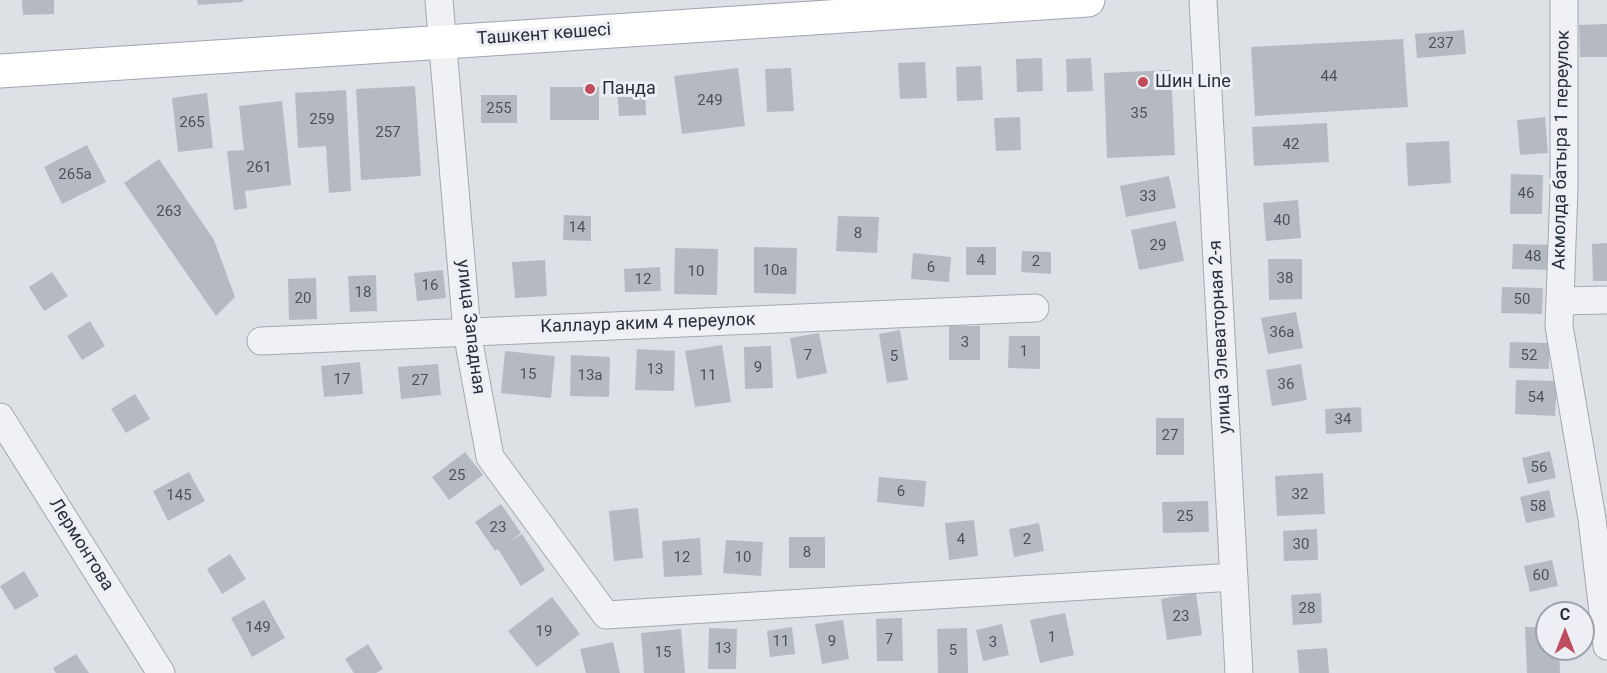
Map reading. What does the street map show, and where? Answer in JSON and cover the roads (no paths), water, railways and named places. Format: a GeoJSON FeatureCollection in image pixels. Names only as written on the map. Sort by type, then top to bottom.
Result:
{"type":"FeatureCollection","features":[{"type":"Feature","properties":{"kind":"main road","name":"Ташкент көшесі"},"geometry":{"type":"LineString","coordinates":[[0,71],[1088,0]]}},
{"type":"Feature","properties":{"kind":"street","name":"улица Западная"},"geometry":{"type":"LineString","coordinates":[[439,0],[467,332],[489,457],[606,615],[1234,577]]}},
{"type":"Feature","properties":{"kind":"street","name":"улица Элеваторная 2-я"},"geometry":{"type":"LineString","coordinates":[[1203,0],[1239,673]]}},
{"type":"Feature","properties":{"kind":"street","name":"Акмолда батыра 1 переулок"},"geometry":{"type":"LineString","coordinates":[[1564,0],[1564,188],[1559,326],[1600,518],[1607,646]]}},
{"type":"Feature","properties":{"kind":"street"},"geometry":{"type":"LineString","coordinates":[[1560,301],[1607,300]]}},
{"type":"Feature","properties":{"kind":"street","name":"Каллаур аким 4 переулок"},"geometry":{"type":"LineString","coordinates":[[261,341],[1035,308]]}},
{"type":"Feature","properties":{"kind":"street","name":"Лермонтова"},"geometry":{"type":"LineString","coordinates":[[0,417],[161,673]]}},
{"type":"Feature","properties":{"kind":"place","name":"Шин Line"},"geometry":{"type":"Point","coordinates":[1143,82]}},
{"type":"Feature","properties":{"kind":"place","name":"Панда"},"geometry":{"type":"Point","coordinates":[590,89]}}]}
